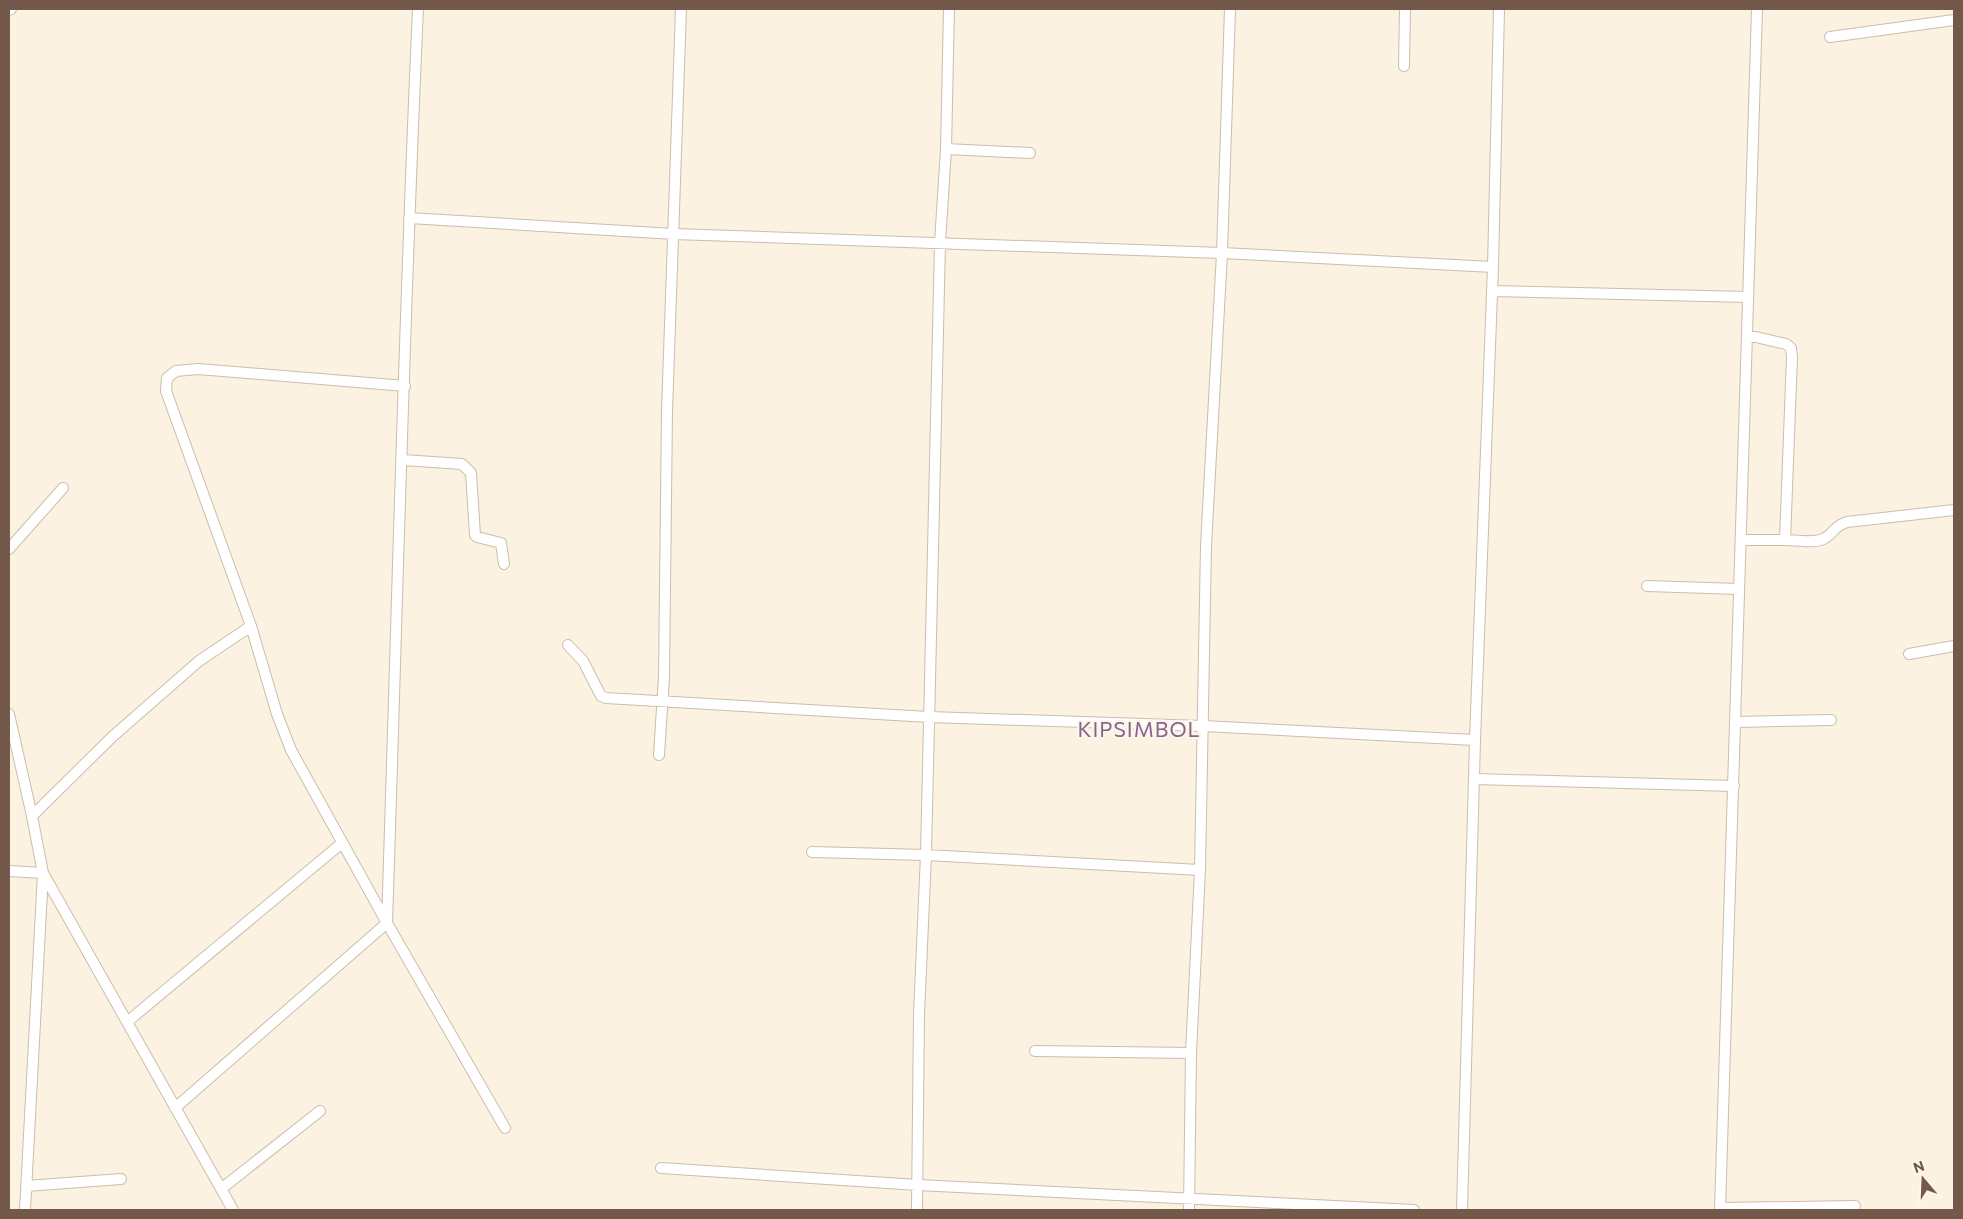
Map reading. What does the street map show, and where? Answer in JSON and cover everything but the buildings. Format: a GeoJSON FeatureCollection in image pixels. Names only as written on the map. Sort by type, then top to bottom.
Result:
{"type":"FeatureCollection","features":[{"type":"Feature","properties":{"kind":"street"},"geometry":{"type":"LineString","coordinates":[[175,1108],[386,924],[403,460],[409,218],[418,9]]}},
{"type":"Feature","properties":{"kind":"street"},"geometry":{"type":"LineString","coordinates":[[659,755],[681,9]]}},
{"type":"Feature","properties":{"kind":"street"},"geometry":{"type":"LineString","coordinates":[[917,1210],[919,1014],[926,855],[940,243],[946,149],[949,9]]}},
{"type":"Feature","properties":{"kind":"street"},"geometry":{"type":"LineString","coordinates":[[1189,1210],[1191,1053],[1200,870],[1206,546],[1222,253],[1230,9]]}},
{"type":"Feature","properties":{"kind":"street"},"geometry":{"type":"LineString","coordinates":[[1404,66],[1405,9]]}},
{"type":"Feature","properties":{"kind":"street"},"geometry":{"type":"LineString","coordinates":[[1462,1210],[1475,740],[1493,267],[1499,9]]}},
{"type":"Feature","properties":{"kind":"street"},"geometry":{"type":"LineString","coordinates":[[1758,9],[1746,335],[1720,1209],[1855,1206]]}},
{"type":"Feature","properties":{"kind":"street"},"geometry":{"type":"LineString","coordinates":[[1830,37],[1954,20]]}},
{"type":"Feature","properties":{"kind":"street"},"geometry":{"type":"LineString","coordinates":[[946,149],[1030,152]]}},
{"type":"Feature","properties":{"kind":"street"},"geometry":{"type":"LineString","coordinates":[[409,218],[674,234],[1222,253],[1493,267]]}},
{"type":"Feature","properties":{"kind":"street"},"geometry":{"type":"LineString","coordinates":[[1492,290],[1748,297]]}},
{"type":"Feature","properties":{"kind":"street"},"geometry":{"type":"LineString","coordinates":[[1746,335],[1786,344],[1791,348],[1785,540]]}},
{"type":"Feature","properties":{"kind":"street"},"geometry":{"type":"LineString","coordinates":[[405,386],[198,369],[176,371],[168,378],[166,392],[251,626],[276,714],[291,750],[386,924],[505,1128]]}},
{"type":"Feature","properties":{"kind":"street"},"geometry":{"type":"LineString","coordinates":[[403,460],[462,464],[468,467],[471,473],[475,535],[501,543],[504,564]]}},
{"type":"Feature","properties":{"kind":"street"},"geometry":{"type":"LineString","coordinates":[[9,549],[63,488]]}},
{"type":"Feature","properties":{"kind":"street"},"geometry":{"type":"LineString","coordinates":[[1741,540],[1820,540],[1827,538],[1837,526],[1848,522],[1954,510]]}},
{"type":"Feature","properties":{"kind":"street"},"geometry":{"type":"LineString","coordinates":[[1646,586],[1739,590]]}},
{"type":"Feature","properties":{"kind":"street"},"geometry":{"type":"LineString","coordinates":[[32,816],[112,737],[199,660],[251,626]]}},
{"type":"Feature","properties":{"kind":"street"},"geometry":{"type":"LineString","coordinates":[[568,644],[583,661],[601,696],[606,698],[929,717],[1203,726],[1475,740]]}},
{"type":"Feature","properties":{"kind":"street"},"geometry":{"type":"LineString","coordinates":[[1910,654],[1954,646]]}},
{"type":"Feature","properties":{"kind":"street"},"geometry":{"type":"LineString","coordinates":[[9,714],[32,816],[42,873],[25,1210]]}},
{"type":"Feature","properties":{"kind":"street"},"geometry":{"type":"LineString","coordinates":[[1735,722],[1831,720]]}},
{"type":"Feature","properties":{"kind":"street"},"geometry":{"type":"LineString","coordinates":[[1475,779],[1734,786]]}},
{"type":"Feature","properties":{"kind":"street"},"geometry":{"type":"LineString","coordinates":[[127,1022],[342,843]]}},
{"type":"Feature","properties":{"kind":"street"},"geometry":{"type":"LineString","coordinates":[[812,852],[926,855],[1200,870]]}},
{"type":"Feature","properties":{"kind":"street"},"geometry":{"type":"LineString","coordinates":[[9,871],[42,873]]}},
{"type":"Feature","properties":{"kind":"street"},"geometry":{"type":"LineString","coordinates":[[42,873],[233,1210]]}},
{"type":"Feature","properties":{"kind":"street"},"geometry":{"type":"LineString","coordinates":[[1035,1051],[1191,1053]]}},
{"type":"Feature","properties":{"kind":"street"},"geometry":{"type":"LineString","coordinates":[[221,1189],[320,1112]]}},
{"type":"Feature","properties":{"kind":"street"},"geometry":{"type":"LineString","coordinates":[[661,1168],[918,1185],[1414,1210]]}},
{"type":"Feature","properties":{"kind":"street"},"geometry":{"type":"LineString","coordinates":[[26,1186],[121,1179]]}},
{"type":"Feature","properties":{"kind":"district","name":"KIPSIMBOL"},"geometry":{"type":"Point","coordinates":[1139,730]}}]}
